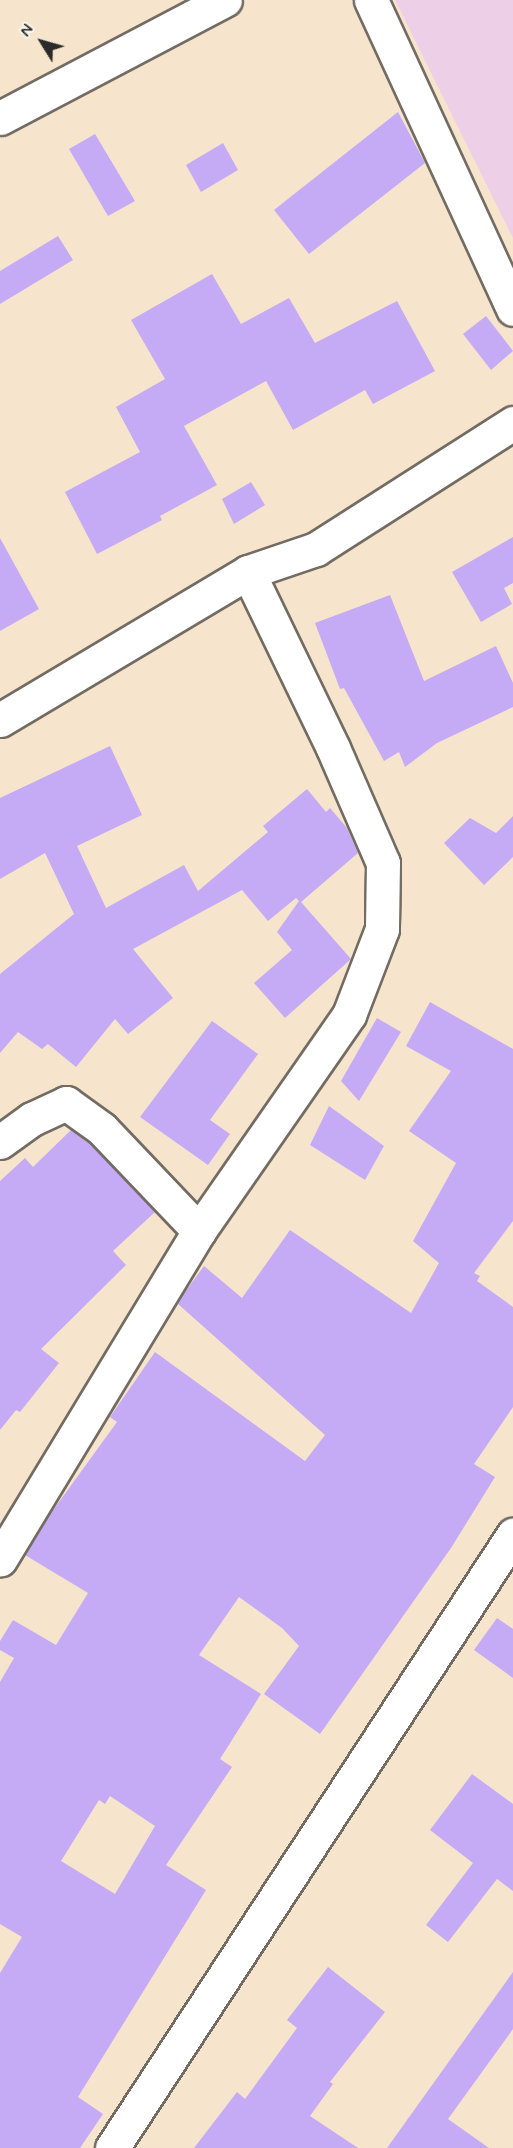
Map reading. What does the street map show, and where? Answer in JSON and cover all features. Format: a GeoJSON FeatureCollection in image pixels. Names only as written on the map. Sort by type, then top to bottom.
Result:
{"type":"FeatureCollection","features":[{"type":"Feature","properties":{"kind":"main road"},"geometry":{"type":"LineString","coordinates":[[0,118],[225,0]]}},
{"type":"Feature","properties":{"kind":"main road"},"geometry":{"type":"LineString","coordinates":[[371,0],[513,309]]}},
{"type":"Feature","properties":{"kind":"main road"},"geometry":{"type":"LineString","coordinates":[[0,720],[248,572],[316,549],[513,423]]}},
{"type":"Feature","properties":{"kind":"main road"},"geometry":{"type":"LineString","coordinates":[[0,1559],[199,1231],[349,1015],[382,929],[383,863],[333,748],[248,572]]}},
{"type":"Feature","properties":{"kind":"main road"},"geometry":{"type":"LineString","coordinates":[[0,1142],[32,1119],[66,1103],[102,1129],[199,1231]]}},
{"type":"Feature","properties":{"kind":"main road"},"geometry":{"type":"LineString","coordinates":[[112,2148],[513,1535]]}},
{"type":"Feature","properties":{"kind":"shaded area"},"geometry":{"type":"Polygon","coordinates":[[[395,0],[513,0],[513,238],[395,0]]]}},
{"type":"Feature","properties":{"kind":"building"},"geometry":{"type":"Polygon","coordinates":[[[398,112],[425,163],[309,254],[274,210],[398,112]]]}},
{"type":"Feature","properties":{"kind":"building"},"geometry":{"type":"Polygon","coordinates":[[[95,134],[135,201],[108,216],[69,149],[95,134]]]}},
{"type":"Feature","properties":{"kind":"building"},"geometry":{"type":"Polygon","coordinates":[[[223,143],[238,170],[201,192],[186,165],[223,143]]]}},
{"type":"Feature","properties":{"kind":"building"},"geometry":{"type":"Polygon","coordinates":[[[58,236],[73,260],[0,304],[0,271],[58,236]]]}},
{"type":"Feature","properties":{"kind":"building"},"geometry":{"type":"Polygon","coordinates":[[[212,274],[241,324],[289,298],[315,343],[397,301],[435,371],[373,404],[365,390],[293,430],[266,381],[184,426],[217,485],[160,516],[162,520],[97,554],[65,492],[140,452],[116,407],[165,379],[131,320],[212,274]]]}},
{"type":"Feature","properties":{"kind":"building"},"geometry":{"type":"Polygon","coordinates":[[[486,316],[513,351],[491,370],[463,334],[486,316]]]}},
{"type":"Feature","properties":{"kind":"building"},"geometry":{"type":"Polygon","coordinates":[[[251,482],[265,505],[234,524],[222,499],[251,482]]]}},
{"type":"Feature","properties":{"kind":"building"},"geometry":{"type":"Polygon","coordinates":[[[513,537],[513,583],[504,588],[512,604],[481,622],[452,572],[513,537]]]}},
{"type":"Feature","properties":{"kind":"building"},"geometry":{"type":"Polygon","coordinates":[[[0,538],[39,609],[0,631],[0,538]]]}},
{"type":"Feature","properties":{"kind":"building"},"geometry":{"type":"Polygon","coordinates":[[[390,595],[424,681],[496,646],[513,683],[513,707],[437,743],[405,767],[399,752],[384,761],[344,688],[340,689],[315,623],[390,595]]]}},
{"type":"Feature","properties":{"kind":"building"},"geometry":{"type":"Polygon","coordinates":[[[110,746],[142,815],[77,846],[106,908],[184,865],[198,891],[268,832],[263,826],[307,789],[326,812],[330,808],[347,828],[358,853],[301,902],[351,959],[285,1018],[254,983],[292,950],[277,932],[299,901],[296,898],[268,921],[242,890],[133,949],[173,998],[128,1034],[115,1019],[76,1067],[48,1044],[42,1049],[18,1032],[0,1053],[0,974],[74,914],[45,853],[0,879],[0,798],[110,746]]]}},
{"type":"Feature","properties":{"kind":"building"},"geometry":{"type":"Polygon","coordinates":[[[513,816],[513,857],[484,885],[444,843],[470,818],[496,833],[513,816]]]}},
{"type":"Feature","properties":{"kind":"building"},"geometry":{"type":"Polygon","coordinates":[[[430,1002],[513,1049],[513,1221],[474,1273],[480,1276],[477,1281],[513,1307],[513,1407],[474,1464],[495,1477],[451,1548],[320,1734],[264,1694],[299,1646],[282,1628],[239,1597],[199,1655],[261,1694],[220,1759],[232,1767],[166,1865],[206,1890],[78,2097],[103,2114],[80,2148],[0,2148],[0,1973],[22,1937],[0,1924],[0,1682],[14,1658],[0,1650],[0,1641],[13,1620],[56,1645],[88,1593],[25,1555],[51,1513],[117,1422],[110,1417],[155,1352],[305,1461],[325,1435],[177,1303],[204,1266],[242,1298],[290,1230],[411,1313],[439,1263],[413,1241],[456,1163],[409,1131],[451,1071],[406,1046],[430,1002]],[[110,1796],[105,1804],[99,1800],[61,1861],[115,1894],[155,1826],[110,1796]]]}},
{"type":"Feature","properties":{"kind":"building"},"geometry":{"type":"Polygon","coordinates":[[[377,1018],[401,1032],[359,1101],[341,1081],[377,1018]]]}},
{"type":"Feature","properties":{"kind":"building"},"geometry":{"type":"Polygon","coordinates":[[[212,1021],[258,1054],[210,1120],[230,1134],[208,1165],[140,1117],[212,1021]]]}},
{"type":"Feature","properties":{"kind":"building"},"geometry":{"type":"Polygon","coordinates":[[[329,1106],[384,1146],[365,1180],[310,1145],[329,1106]]]}},
{"type":"Feature","properties":{"kind":"building"},"geometry":{"type":"Polygon","coordinates":[[[71,1130],[90,1143],[155,1212],[113,1251],[126,1265],[41,1349],[59,1363],[20,1412],[16,1410],[0,1430],[0,1181],[25,1158],[33,1167],[71,1130]]]}},
{"type":"Feature","properties":{"kind":"building"},"geometry":{"type":"Polygon","coordinates":[[[497,1618],[513,1629],[513,1678],[474,1650],[497,1618]]]}},
{"type":"Feature","properties":{"kind":"building"},"geometry":{"type":"Polygon","coordinates":[[[472,1774],[513,1804],[513,1891],[497,1879],[448,1942],[426,1925],[473,1863],[430,1830],[472,1774]]]}},
{"type":"Feature","properties":{"kind":"building"},"geometry":{"type":"Polygon","coordinates":[[[328,1967],[385,2012],[330,2082],[333,2084],[310,2116],[358,2148],[194,2148],[237,2092],[245,2099],[297,2028],[287,2020],[328,1967]]]}},
{"type":"Feature","properties":{"kind":"building"},"geometry":{"type":"Polygon","coordinates":[[[513,1972],[513,2029],[448,2119],[489,2148],[387,2148],[513,1972]]]}}]}
